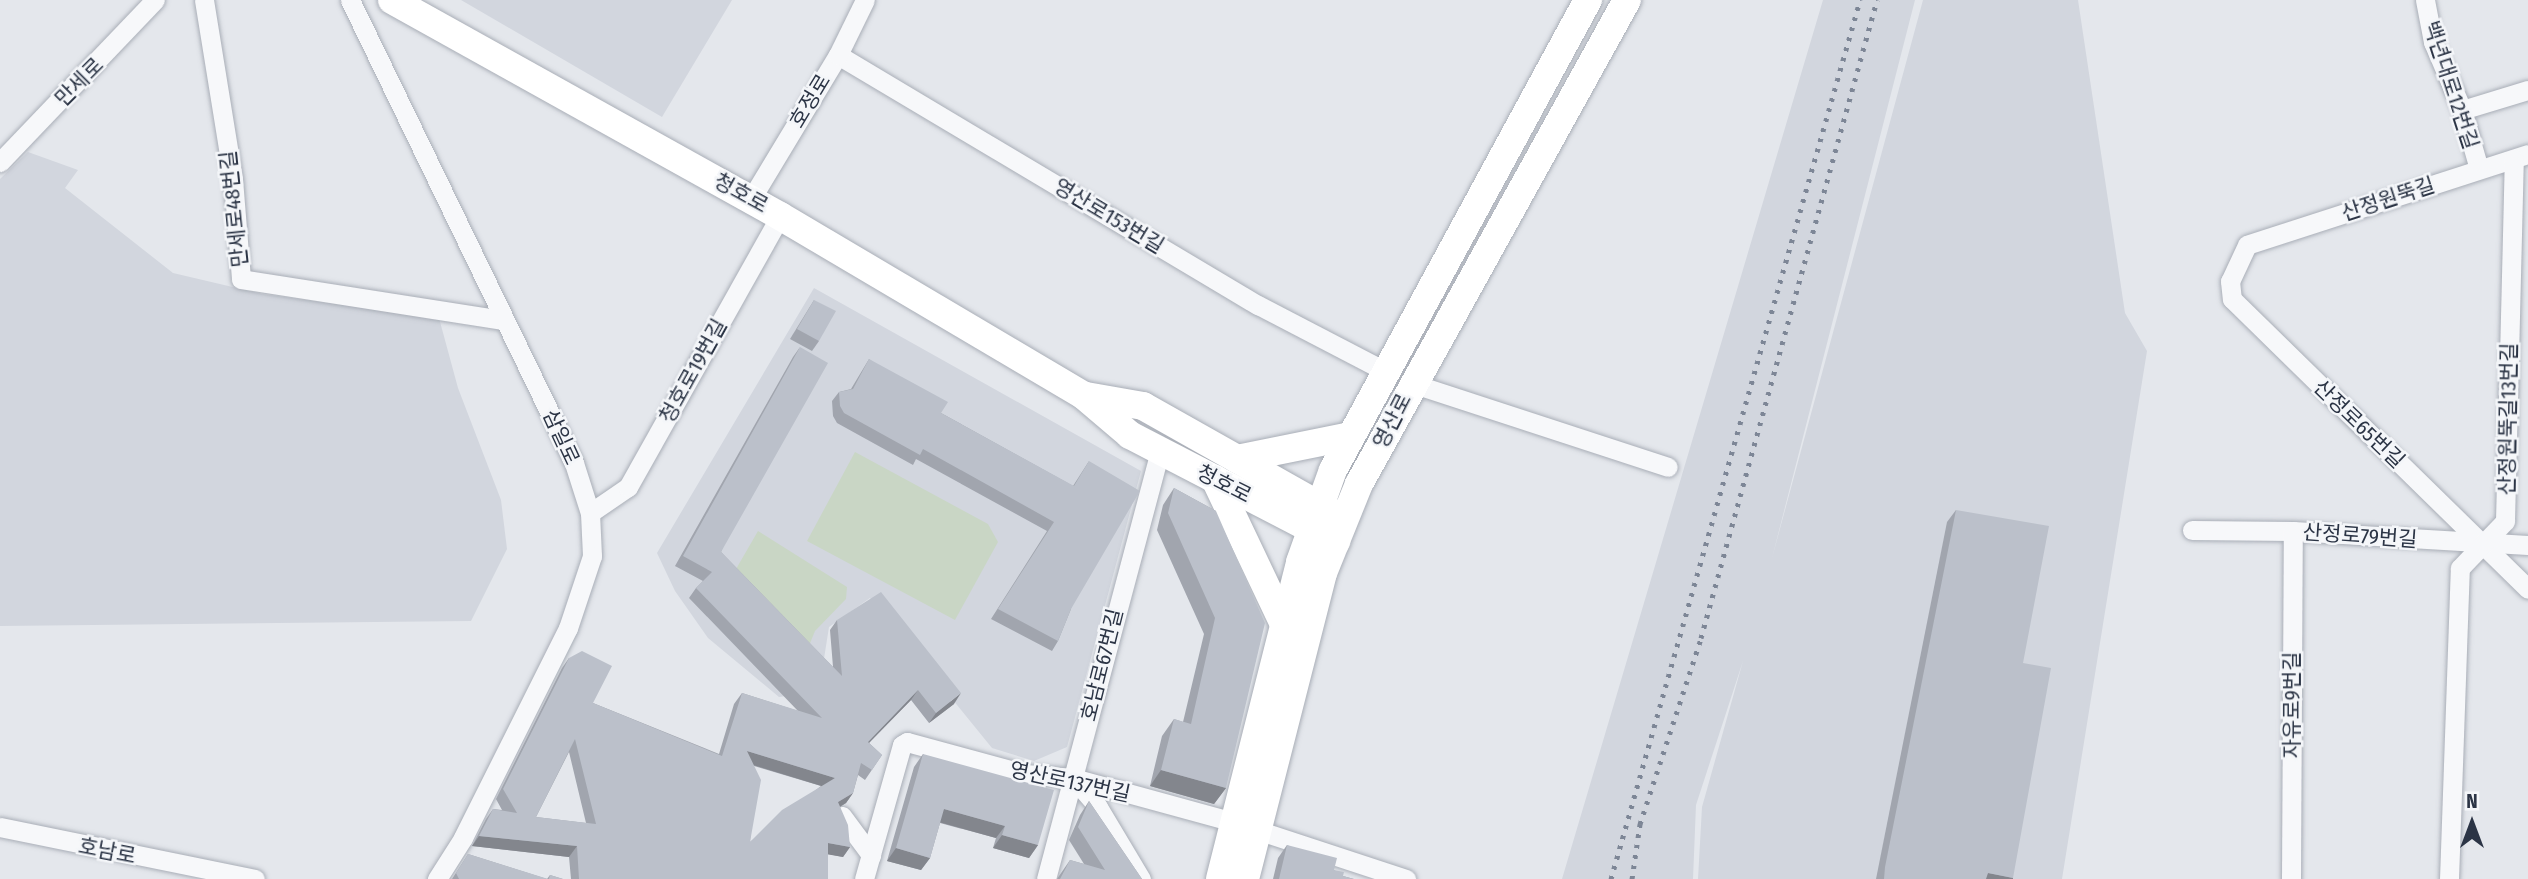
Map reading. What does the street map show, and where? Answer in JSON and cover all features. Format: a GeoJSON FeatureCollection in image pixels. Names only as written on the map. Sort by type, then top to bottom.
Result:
{"type":"FeatureCollection","features":[{"type":"Feature","properties":{"kind":"street","name":"만세로"},"geometry":{"type":"LineString","coordinates":[[1,161],[155,0]]}},
{"type":"Feature","properties":{"kind":"street","name":"만세로48번길"},"geometry":{"type":"LineString","coordinates":[[204,0],[233,179],[241,279],[504,320]]}},
{"type":"Feature","properties":{"kind":"street","name":"삼일로"},"geometry":{"type":"LineString","coordinates":[[350,0],[574,463],[590,513],[592,556],[573,618],[463,838],[437,879]]}},
{"type":"Feature","properties":{"kind":"street","name":"청호로"},"geometry":{"type":"LineString","coordinates":[[392,0],[780,216],[1084,396],[1130,435],[1214,480],[1328,524]]}},
{"type":"Feature","properties":{"kind":"street","name":"호정로"},"geometry":{"type":"LineString","coordinates":[[751,199],[838,55],[865,0]]}},
{"type":"Feature","properties":{"kind":"street","name":"영산로"},"geometry":{"type":"LineString","coordinates":[[1220,879],[1245,826],[1323,573],[1328,524],[1351,436],[1588,0]]}},
{"type":"Feature","properties":{"kind":"street","name":"백년대로12번길"},"geometry":{"type":"LineString","coordinates":[[2425,0],[2433,42],[2462,110],[2479,169]]}},
{"type":"Feature","properties":{"kind":"street","name":"영산로"},"geometry":{"type":"LineString","coordinates":[[1245,879],[1245,826],[1284,624],[1328,524],[1411,383],[1615,4]]}},
{"type":"Feature","properties":{"kind":"street","name":"영산로153번길"},"geometry":{"type":"LineString","coordinates":[[838,55],[1258,304],[1385,371]]}},
{"type":"Feature","properties":{"kind":"street"},"geometry":{"type":"LineString","coordinates":[[2462,110],[2528,90]]}},
{"type":"Feature","properties":{"kind":"street","name":"산정원뚝길"},"geometry":{"type":"LineString","coordinates":[[2247,245],[2521,156]]}},
{"type":"Feature","properties":{"kind":"street","name":"산정원뚝길13번길"},"geometry":{"type":"LineString","coordinates":[[2449,879],[2460,568],[2484,546],[2505,521],[2521,156]]}},
{"type":"Feature","properties":{"kind":"street","name":"청호로19번길"},"geometry":{"type":"LineString","coordinates":[[590,513],[628,487],[780,216]]}},
{"type":"Feature","properties":{"kind":"street","name":"산정로65번길"},"geometry":{"type":"LineString","coordinates":[[2247,245],[2230,281],[2232,299],[2528,589]]}},
{"type":"Feature","properties":{"kind":"street"},"geometry":{"type":"LineString","coordinates":[[1411,383],[1668,467]]}},
{"type":"Feature","properties":{"kind":"street","name":"청호로"},"geometry":{"type":"LineString","coordinates":[[1084,396],[1143,406],[1237,459],[1328,524]]}},
{"type":"Feature","properties":{"kind":"street"},"geometry":{"type":"LineString","coordinates":[[1237,459],[1351,436]]}},
{"type":"Feature","properties":{"kind":"street","name":"호남로67번길"},"geometry":{"type":"LineString","coordinates":[[1046,879],[1160,451]]}},
{"type":"Feature","properties":{"kind":"street"},"geometry":{"type":"LineString","coordinates":[[1214,480],[1284,624]]}},
{"type":"Feature","properties":{"kind":"street","name":"산정로79번길"},"geometry":{"type":"LineString","coordinates":[[2192,530],[2293,531],[2484,546],[2528,545]]}},
{"type":"Feature","properties":{"kind":"street","name":"자유로9번길"},"geometry":{"type":"LineString","coordinates":[[2291,879],[2293,531]]}},
{"type":"Feature","properties":{"kind":"street","name":"영산로137번길"},"geometry":{"type":"LineString","coordinates":[[871,855],[902,745],[907,742],[1025,774],[1073,778],[1245,826],[1406,879]]}},
{"type":"Feature","properties":{"kind":"street"},"geometry":{"type":"LineString","coordinates":[[1073,778],[1098,807],[1141,879]]}},
{"type":"Feature","properties":{"kind":"street"},"geometry":{"type":"LineString","coordinates":[[842,816],[871,855],[864,879]]}},
{"type":"Feature","properties":{"kind":"street","name":"호남로"},"geometry":{"type":"LineString","coordinates":[[0,827],[256,879]]}},
{"type":"Feature","properties":{"kind":"shaded area"},"geometry":{"type":"Polygon","coordinates":[[[461,0],[732,0],[662,117],[461,0]]]}},
{"type":"Feature","properties":{"kind":"shaded area"},"geometry":{"type":"Polygon","coordinates":[[[1823,0],[1915,0],[1772,558],[1923,0],[2078,0],[2125,313],[2147,351],[2062,879],[1698,879],[1702,807],[1743,661],[1696,805],[1693,879],[1562,879],[1823,0]]]}},
{"type":"Feature","properties":{"kind":"shaded area"},"geometry":{"type":"Polygon","coordinates":[[[28,152],[78,170],[65,188],[173,273],[262,294],[439,318],[458,388],[501,500],[507,549],[471,621],[0,626],[0,179],[28,152]]]}},
{"type":"Feature","properties":{"kind":"shaded area"},"geometry":{"type":"Polygon","coordinates":[[[814,288],[1141,471],[1067,747],[1034,761],[992,748],[870,598],[829,627],[823,665],[800,694],[779,697],[708,638],[675,591],[657,553],[814,288]]]}},
{"type":"Feature","properties":{"kind":"green space"},"geometry":{"type":"Polygon","coordinates":[[[855,452],[988,524],[998,542],[955,620],[807,541],[855,452]]]}},
{"type":"Feature","properties":{"kind":"green space"},"geometry":{"type":"Polygon","coordinates":[[[758,531],[847,587],[846,599],[815,631],[806,653],[732,576],[758,531]]]}},
{"type":"Feature","properties":{"kind":"building"},"geometry":{"type":"Polygon","coordinates":[[[814,300],[836,311],[819,341],[797,329],[814,300]]]}},
{"type":"Feature","properties":{"kind":"building"},"geometry":{"type":"Polygon","coordinates":[[[800,347],[828,363],[721,552],[842,676],[837,620],[881,592],[961,693],[936,713],[918,690],[868,742],[882,755],[872,770],[861,763],[853,793],[838,802],[848,825],[850,847],[828,843],[828,879],[579,879],[577,846],[479,836],[493,809],[517,813],[503,789],[569,658],[582,651],[612,666],[593,703],[722,756],[742,693],[822,718],[696,588],[712,572],[683,556],[800,347]],[[575,739],[536,817],[596,824],[575,739]],[[747,751],[761,780],[750,842],[782,810],[835,778],[747,751]]]}},
{"type":"Feature","properties":{"kind":"building"},"geometry":{"type":"Polygon","coordinates":[[[869,359],[948,402],[941,413],[1074,486],[1089,461],[1140,491],[1071,609],[1058,641],[998,609],[1054,522],[923,449],[920,455],[844,413],[840,406],[839,392],[853,389],[869,359]]]}},
{"type":"Feature","properties":{"kind":"building"},"geometry":{"type":"Polygon","coordinates":[[[1174,488],[1216,511],[1265,623],[1226,788],[1161,770],[1174,719],[1191,724],[1215,618],[1168,513],[1174,488]]]}},
{"type":"Feature","properties":{"kind":"building"},"geometry":{"type":"Polygon","coordinates":[[[1956,510],[2049,526],[2023,663],[2051,668],[2013,878],[1988,873],[1986,879],[1884,879],[1885,867],[1956,510]]]}},
{"type":"Feature","properties":{"kind":"building"},"geometry":{"type":"Polygon","coordinates":[[[923,754],[1054,790],[1038,845],[1002,835],[1005,826],[944,809],[930,858],[896,848],[923,754]]]}},
{"type":"Feature","properties":{"kind":"building"},"geometry":{"type":"Polygon","coordinates":[[[1089,801],[1142,879],[1060,879],[1070,860],[1105,870],[1078,827],[1089,801]]]}},
{"type":"Feature","properties":{"kind":"building"},"geometry":{"type":"Polygon","coordinates":[[[1287,845],[1337,858],[1334,870],[1344,872],[1343,876],[1354,879],[1279,879],[1287,845]]]}},
{"type":"Feature","properties":{"kind":"building"},"geometry":{"type":"Polygon","coordinates":[[[468,854],[548,879],[459,879],[456,873],[468,854]]]}},
{"type":"Feature","properties":{"kind":"railway"},"geometry":{"type":"LineString","coordinates":[[1611,879],[1860,0]]}},
{"type":"Feature","properties":{"kind":"railway"},"geometry":{"type":"LineString","coordinates":[[1632,879],[1640,824],[1701,638],[1877,0]]}}]}
